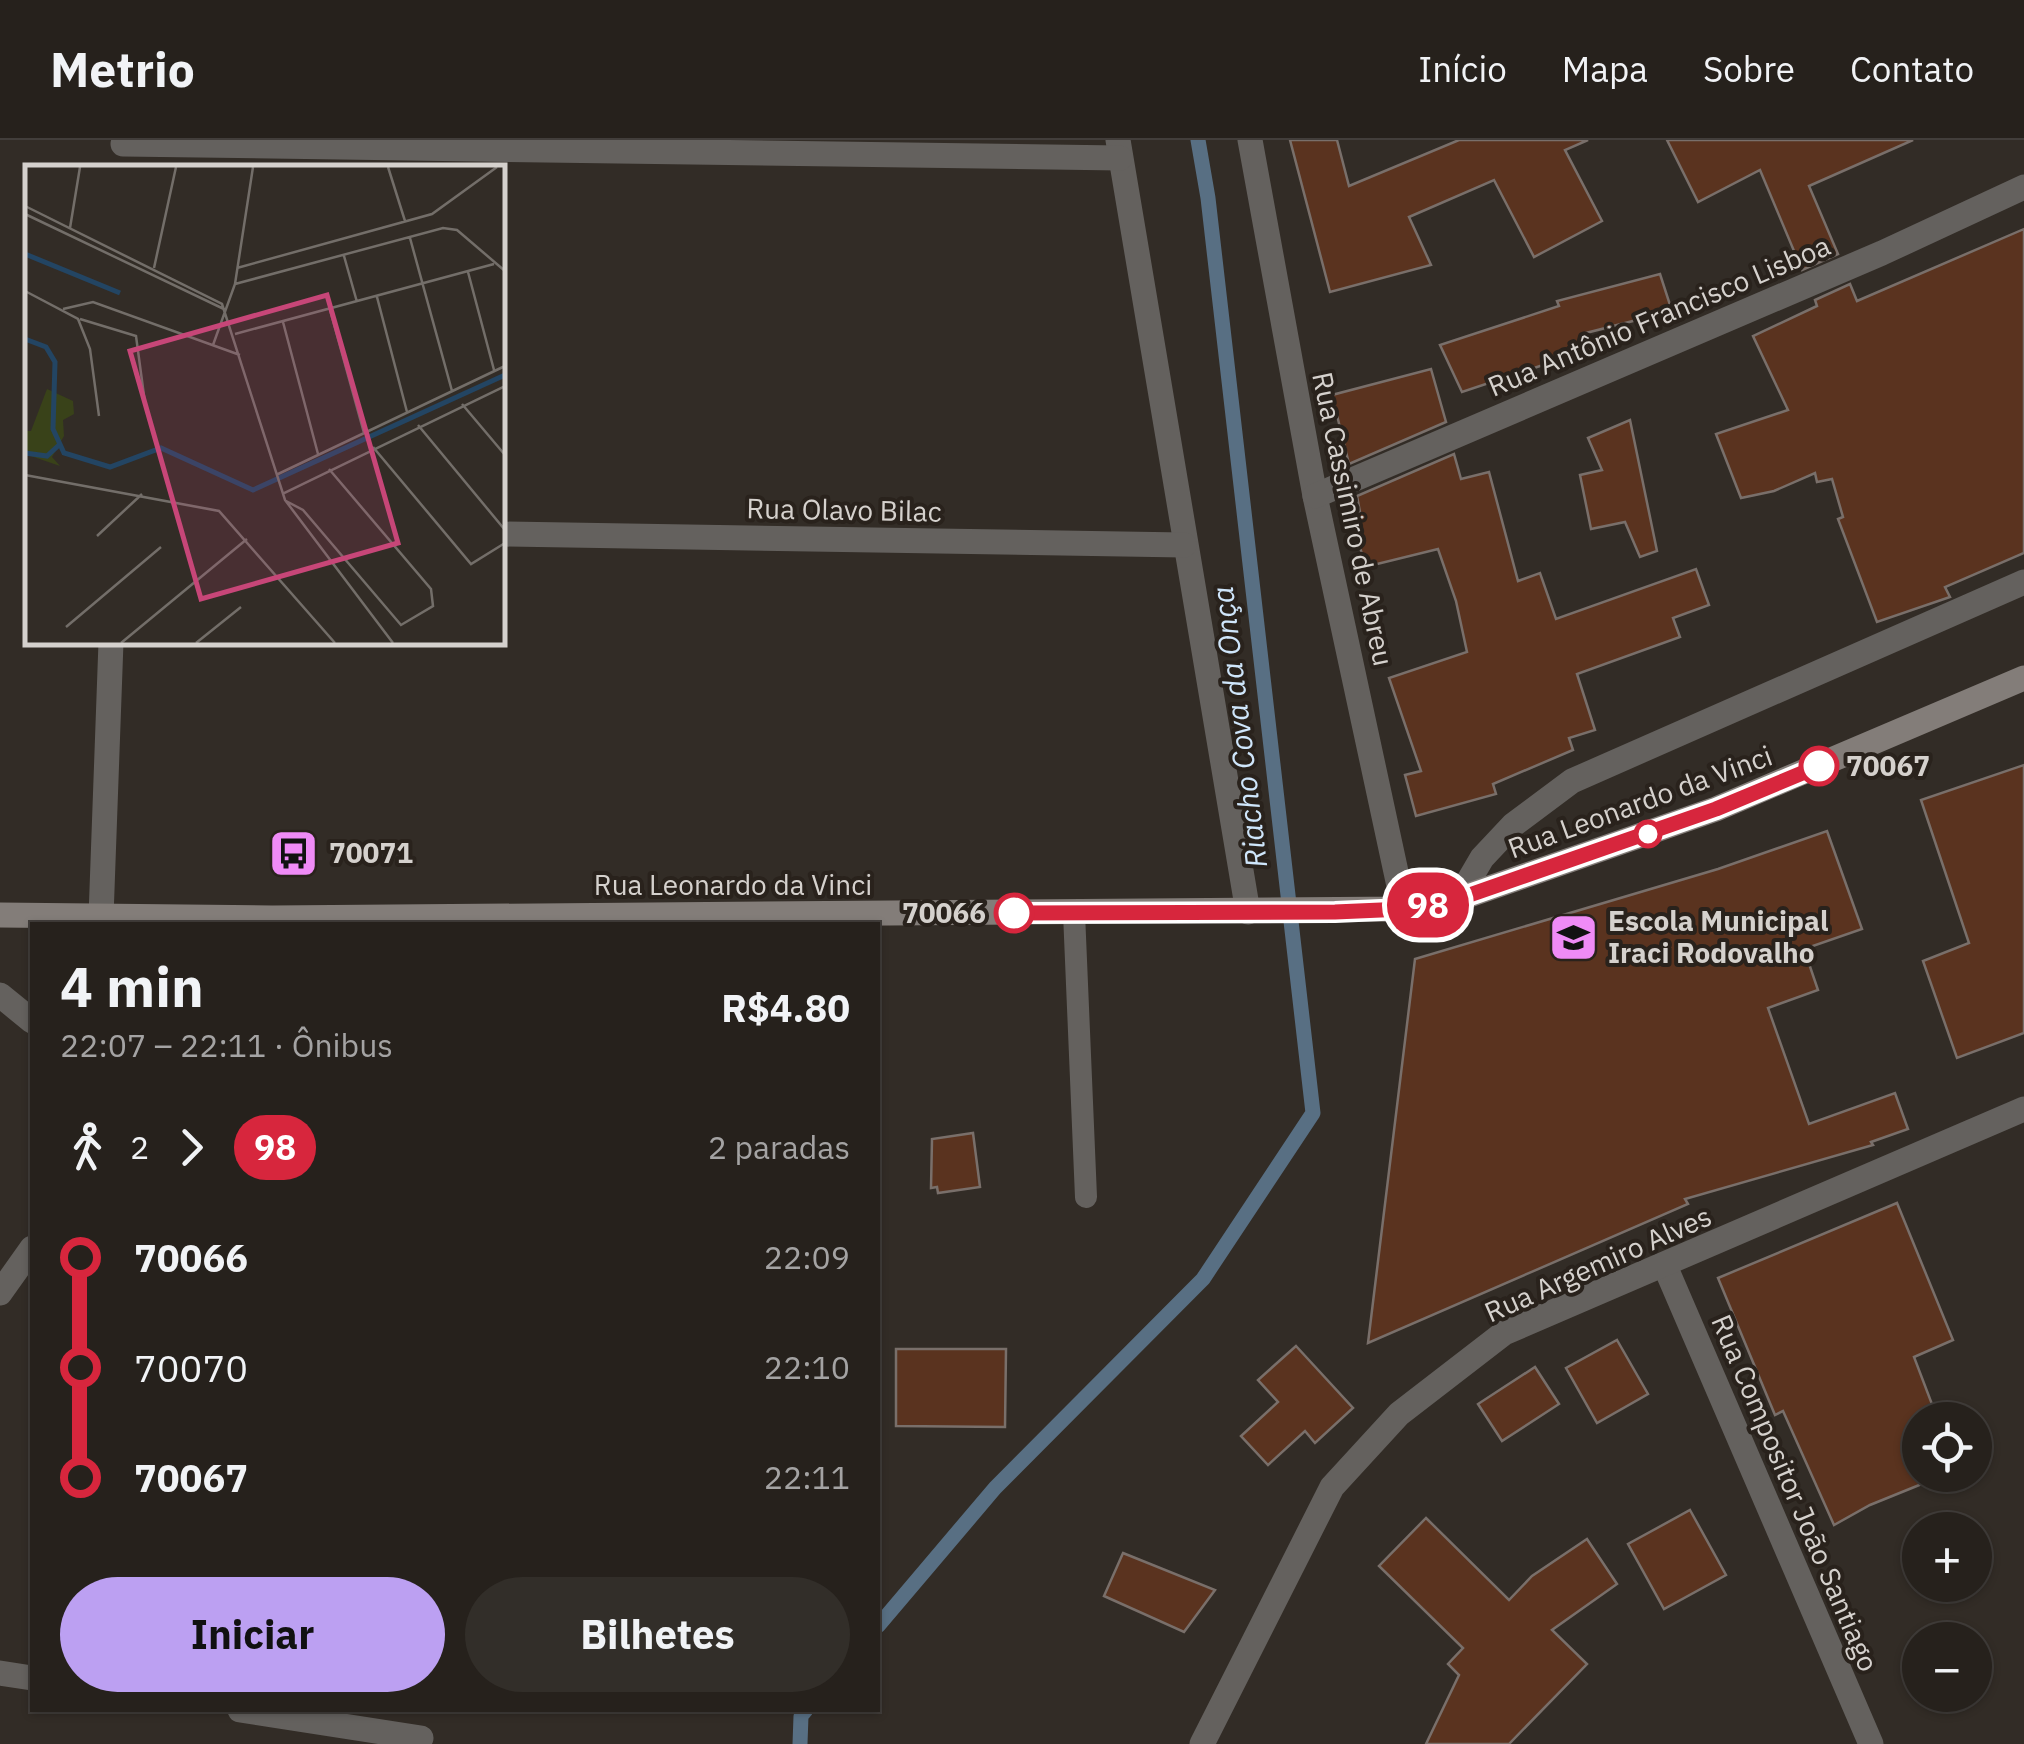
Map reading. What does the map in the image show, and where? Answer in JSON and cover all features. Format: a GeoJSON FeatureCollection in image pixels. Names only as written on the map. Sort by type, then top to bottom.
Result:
{"type":"FeatureCollection","features":[{"type":"Feature","properties":{"kind":"street","name":"Rua Cassimiro de Abreu"},"geometry":{"type":"LineString","coordinates":[[1250,140],[1315,496],[1404,909]]}},
{"type":"Feature","properties":{"kind":"street"},"geometry":{"type":"LineString","coordinates":[[123,151],[1119,149],[1248,912]]}},
{"type":"Feature","properties":{"kind":"street","name":"Rua Antônio Francisco Lisboa"},"geometry":{"type":"LineString","coordinates":[[1315,496],[1864,261],[2024,186]]}},
{"type":"Feature","properties":{"kind":"street","name":"Rua Olavo Bilac"},"geometry":{"type":"LineString","coordinates":[[505,534],[1184,546]]}},
{"type":"Feature","properties":{"kind":"street"},"geometry":{"type":"LineString","coordinates":[[1458,899],[1482,858],[1514,825],[1572,781],[2024,582]]}},
{"type":"Feature","properties":{"kind":"street"},"geometry":{"type":"LineString","coordinates":[[101,917],[111,645]]}},
{"type":"Feature","properties":{"kind":"street","name":"Rua Leonardo da Vinci"},"geometry":{"type":"LineString","coordinates":[[0,915],[269,921],[1404,909],[1458,899],[1716,809],[2024,678]]}},
{"type":"Feature","properties":{"kind":"street"},"geometry":{"type":"LineString","coordinates":[[0,995],[30,1019]]}},
{"type":"Feature","properties":{"kind":"street","name":"Rua Argemiro Alves"},"geometry":{"type":"LineString","coordinates":[[1202,1744],[1332,1486],[1399,1414],[1504,1333],[2024,1109]]}},
{"type":"Feature","properties":{"kind":"street"},"geometry":{"type":"LineString","coordinates":[[0,1293],[30,1251]]}},
{"type":"Feature","properties":{"kind":"street","name":"Rua Compositor João Santiago"},"geometry":{"type":"LineString","coordinates":[[1665,1266],[1871,1744]]}},
{"type":"Feature","properties":{"kind":"street"},"geometry":{"type":"LineString","coordinates":[[0,1673],[30,1678]]}},
{"type":"Feature","properties":{"kind":"street"},"geometry":{"type":"LineString","coordinates":[[253,1712],[421,1738]]}},
{"type":"Feature","properties":{"kind":"lane"},"geometry":{"type":"LineString","coordinates":[[1074,913],[1086,1197]]}},
{"type":"Feature","properties":{"kind":"building"},"geometry":{"type":"Polygon","coordinates":[[[1290,140],[1337,140],[1349,186],[1459,140],[1588,140],[1565,150],[1602,221],[1534,257],[1494,180],[1409,217],[1431,265],[1330,292],[1290,140]]]}},
{"type":"Feature","properties":{"kind":"building"},"geometry":{"type":"Polygon","coordinates":[[[1667,140],[1913,140],[1809,186],[1838,254],[1802,270],[1760,170],[1698,202],[1667,140]]]}},
{"type":"Feature","properties":{"kind":"building"},"geometry":{"type":"Polygon","coordinates":[[[2024,229],[2024,553],[1945,587],[1950,597],[1877,622],[1838,519],[1843,517],[1832,479],[1817,482],[1815,473],[1774,491],[1741,498],[1716,434],[1788,410],[1753,336],[1817,306],[1815,300],[1850,284],[1857,301],[2024,229]]]}},
{"type":"Feature","properties":{"kind":"building"},"geometry":{"type":"Polygon","coordinates":[[[1660,274],[1672,311],[1586,333],[1591,349],[1462,392],[1440,345],[1559,306],[1557,301],[1660,274]]]}},
{"type":"Feature","properties":{"kind":"building"},"geometry":{"type":"Polygon","coordinates":[[[1431,369],[1446,422],[1349,464],[1332,395],[1431,369]]]}},
{"type":"Feature","properties":{"kind":"building"},"geometry":{"type":"Polygon","coordinates":[[[1630,420],[1657,551],[1640,557],[1625,522],[1591,529],[1580,475],[1602,470],[1588,438],[1630,420]]]}},
{"type":"Feature","properties":{"kind":"building"},"geometry":{"type":"Polygon","coordinates":[[[1454,454],[1461,479],[1489,472],[1518,581],[1540,573],[1556,619],[1696,569],[1709,605],[1673,618],[1680,637],[1577,674],[1595,730],[1569,738],[1573,750],[1493,784],[1496,794],[1416,816],[1405,775],[1421,771],[1389,678],[1467,652],[1456,601],[1438,549],[1365,567],[1352,514],[1360,512],[1357,496],[1454,454]]]}},
{"type":"Feature","properties":{"kind":"building"},"geometry":{"type":"Polygon","coordinates":[[[2024,765],[2024,1033],[1957,1058],[1923,961],[1969,943],[1921,800],[2024,765]]]}},
{"type":"Feature","properties":{"kind":"building"},"geometry":{"type":"Polygon","coordinates":[[[1827,831],[1862,929],[1804,949],[1818,990],[1768,1008],[1809,1124],[1895,1093],[1908,1129],[1871,1142],[1873,1145],[1685,1199],[1688,1204],[1368,1343],[1415,959],[1718,869],[1827,831]]]}},
{"type":"Feature","properties":{"kind":"building"},"geometry":{"type":"Polygon","coordinates":[[[973,1133],[980,1187],[938,1193],[937,1187],[931,1188],[932,1139],[973,1133]]]}},
{"type":"Feature","properties":{"kind":"building"},"geometry":{"type":"Polygon","coordinates":[[[1897,1203],[1953,1340],[1914,1357],[1931,1402],[1902,1402],[1902,1492],[1834,1525],[1783,1411],[1775,1415],[1718,1278],[1897,1203]]]}},
{"type":"Feature","properties":{"kind":"building"},"geometry":{"type":"Polygon","coordinates":[[[1617,1340],[1648,1394],[1597,1423],[1566,1368],[1617,1340]]]}},
{"type":"Feature","properties":{"kind":"building"},"geometry":{"type":"Polygon","coordinates":[[[1296,1346],[1353,1408],[1315,1443],[1305,1431],[1268,1465],[1241,1436],[1278,1402],[1258,1380],[1296,1346]]]}},
{"type":"Feature","properties":{"kind":"building"},"geometry":{"type":"Polygon","coordinates":[[[896,1349],[1006,1349],[1005,1427],[896,1426],[896,1349]]]}},
{"type":"Feature","properties":{"kind":"building"},"geometry":{"type":"Polygon","coordinates":[[[1535,1367],[1559,1404],[1502,1441],[1478,1404],[1535,1367]]]}},
{"type":"Feature","properties":{"kind":"building"},"geometry":{"type":"Polygon","coordinates":[[[1690,1510],[1726,1575],[1664,1609],[1628,1544],[1690,1510]]]}},
{"type":"Feature","properties":{"kind":"building"},"geometry":{"type":"Polygon","coordinates":[[[1426,1518],[1509,1600],[1532,1576],[1587,1539],[1617,1584],[1552,1630],[1587,1664],[1509,1744],[1426,1744],[1459,1675],[1448,1664],[1463,1648],[1379,1566],[1426,1518]]]}},
{"type":"Feature","properties":{"kind":"building"},"geometry":{"type":"Polygon","coordinates":[[[1123,1553],[1215,1590],[1184,1632],[1104,1596],[1123,1553]]]}},
{"type":"Feature","properties":{"kind":"waterway","name":"Riacho Cova da Onça"},"geometry":{"type":"LineString","coordinates":[[880,1624],[995,1488],[1203,1279],[1313,1113],[1208,198],[1198,140]]}},
{"type":"Feature","properties":{"kind":"waterway","name":"Riacho Cova da Onça"},"geometry":{"type":"LineString","coordinates":[[800,1744],[804,1712]]}},
{"type":"Feature","properties":{"kind":"bus line","name":"98"},"geometry":{"type":"LineString","coordinates":[[1014,913],[1404,909],[1458,899],[1526,877],[1716,809],[1819,766]]}},
{"type":"Feature","properties":{"kind":"place","name":"70067"},"geometry":{"type":"Point","coordinates":[1819,766]}},
{"type":"Feature","properties":{"kind":"place","name":"70071"},"geometry":{"type":"Point","coordinates":[294,853]}},
{"type":"Feature","properties":{"kind":"place","name":"70066"},"geometry":{"type":"Point","coordinates":[1014,913]}},
{"type":"Feature","properties":{"kind":"place","name":"Escola Municipal Iraci Rodovalho"},"geometry":{"type":"Point","coordinates":[1573,937]}}]}
